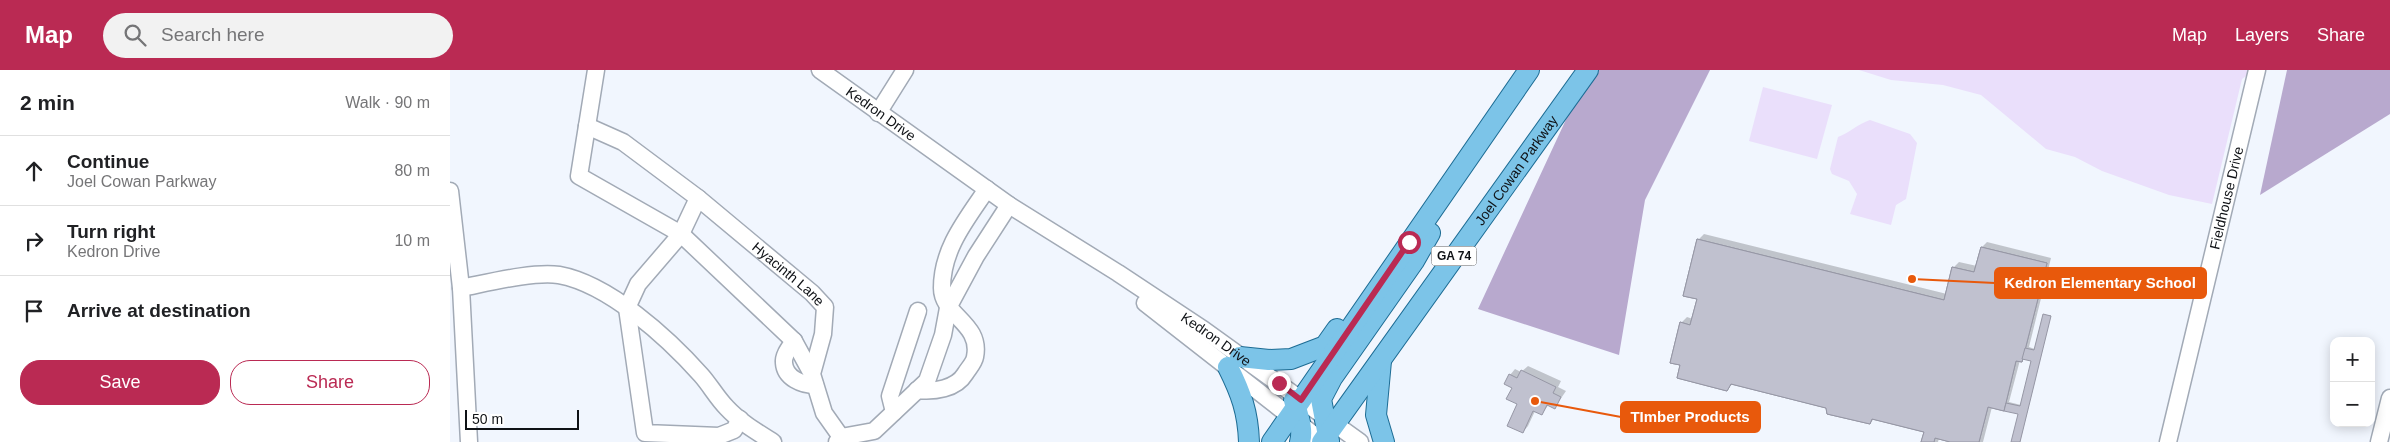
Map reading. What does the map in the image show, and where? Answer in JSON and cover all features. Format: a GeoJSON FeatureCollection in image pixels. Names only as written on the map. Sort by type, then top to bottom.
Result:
{"type":"FeatureCollection","features":[{"type":"Feature","properties":{"kind":"main road"},"geometry":{"type":"LineString","coordinates":[[1272,442],[1297,413],[1431,210],[1529,70]]}},
{"type":"Feature","properties":{"kind":"main road","name":"Joel Cowan Parkway"},"geometry":{"type":"LineString","coordinates":[[1326,435],[1588,70]]}},
{"type":"Feature","properties":{"kind":"main road"},"geometry":{"type":"LineString","coordinates":[[1326,435],[1321,399],[1332,378],[1414,261],[1433,228],[1448,185]]}},
{"type":"Feature","properties":{"kind":"main road"},"geometry":{"type":"LineString","coordinates":[[1249,442],[1248,418],[1234,362],[1291,359],[1325,346],[1398,240],[1431,210]]}},
{"type":"Feature","properties":{"kind":"main road"},"geometry":{"type":"LineString","coordinates":[[1382,357],[1376,416],[1384,442]]}},
{"type":"Feature","properties":{"kind":"street"},"geometry":{"type":"LineString","coordinates":[[596,70],[579,176],[681,234],[794,341],[784,363],[788,374],[798,381],[813,379],[824,413],[839,439],[877,436],[894,412],[928,381],[944,334],[948,308],[976,256],[1009,205]]}},
{"type":"Feature","properties":{"kind":"street","name":"Kedron Drive"},"geometry":{"type":"LineString","coordinates":[[820,70],[878,113],[1009,205],[1066,242],[1234,362],[1326,435],[1360,442]]}},
{"type":"Feature","properties":{"kind":"street"},"geometry":{"type":"LineString","coordinates":[[878,113],[905,70]]}},
{"type":"Feature","properties":{"kind":"street","name":"Fieldhouse Drive"},"geometry":{"type":"LineString","coordinates":[[2168,442],[2257,70]]}},
{"type":"Feature","properties":{"kind":"street","name":"Hyacinth Lane"},"geometry":{"type":"LineString","coordinates":[[587,126],[623,142],[698,198],[812,293],[825,307],[823,334],[813,379]]}},
{"type":"Feature","properties":{"kind":"street"},"geometry":{"type":"LineString","coordinates":[[917,390],[929,392],[941,390],[961,381],[975,358],[973,336],[964,321],[948,308],[942,290],[943,269],[947,252],[987,188]]}},
{"type":"Feature","properties":{"kind":"street"},"geometry":{"type":"LineString","coordinates":[[450,191],[461,288],[469,442]]}},
{"type":"Feature","properties":{"kind":"street"},"geometry":{"type":"LineString","coordinates":[[698,198],[681,234],[638,284],[628,308],[645,433],[719,436],[734,430],[740,419]]}},
{"type":"Feature","properties":{"kind":"street"},"geometry":{"type":"LineString","coordinates":[[461,288],[538,275],[559,275],[586,284],[628,308],[665,337],[702,376],[726,408],[773,442]]}},
{"type":"Feature","properties":{"kind":"street"},"geometry":{"type":"LineString","coordinates":[[894,412],[890,396],[918,311]]}},
{"type":"Feature","properties":{"kind":"street","name":"Kedron Drive"},"geometry":{"type":"LineString","coordinates":[[1234,362],[1326,435]]}},
{"type":"Feature","properties":{"kind":"street"},"geometry":{"type":"LineString","coordinates":[[2379,442],[2390,398]]}},
{"type":"Feature","properties":{"kind":"shaded area"},"geometry":{"type":"Polygon","coordinates":[[[1589,70],[1710,70],[1645,200],[1619,355],[1478,309],[1589,70]]]}},
{"type":"Feature","properties":{"kind":"shaded area"},"geometry":{"type":"Polygon","coordinates":[[[1859,70],[2254,70],[2242,79],[2212,204],[2169,195],[2102,171],[2075,157],[2046,149],[1981,95],[1943,85],[1891,80],[1859,70]]]}},
{"type":"Feature","properties":{"kind":"shaded area"},"geometry":{"type":"Polygon","coordinates":[[[2287,70],[2390,70],[2390,114],[2260,195],[2287,70]]]}},
{"type":"Feature","properties":{"kind":"shaded area"},"geometry":{"type":"Polygon","coordinates":[[[1763,87],[1832,105],[1817,159],[1749,141],[1763,87]]]}},
{"type":"Feature","properties":{"kind":"shaded area"},"geometry":{"type":"Polygon","coordinates":[[[1870,120],[1910,134],[1917,143],[1906,199],[1896,205],[1891,225],[1850,214],[1857,194],[1849,181],[1832,174],[1830,169],[1838,137],[1870,120]]]}},
{"type":"Feature","properties":{"kind":"building"},"geometry":{"type":"Polygon","coordinates":[[[1697,239],[1944,300],[1952,267],[1974,272],[1981,247],[2047,263],[2022,362],[2016,361],[2004,411],[1988,407],[1979,442],[1950,442],[1935,438],[1934,442],[1921,442],[1924,432],[1872,419],[1870,424],[1827,414],[1826,408],[1731,384],[1727,391],[1677,378],[1680,365],[1670,363],[1680,322],[1690,325],[1697,299],[1683,296],[1697,239]],[[1782,314],[1777,334],[1931,372],[1936,352],[1782,314]]]}},
{"type":"Feature","properties":{"kind":"building"},"geometry":{"type":"Polygon","coordinates":[[[1697,239],[1944,300],[1952,267],[1974,272],[1981,247],[2047,263],[2022,362],[2016,361],[2004,411],[1988,407],[1979,442],[1950,442],[1935,438],[1934,442],[1921,442],[1924,432],[1872,419],[1870,424],[1827,414],[1826,408],[1731,384],[1727,391],[1677,378],[1680,365],[1670,363],[1680,322],[1690,325],[1697,299],[1683,296],[1697,239]]]}},
{"type":"Feature","properties":{"kind":"building"},"geometry":{"type":"Polygon","coordinates":[[[2043,314],[2051,316],[2020,442],[2011,442],[2018,414],[2004,411],[2006,403],[2020,406],[2031,361],[2022,359],[2025,348],[2034,350],[2043,314]]]}},
{"type":"Feature","properties":{"kind":"building"},"geometry":{"type":"Polygon","coordinates":[[[1521,370],[1556,387],[1553,393],[1561,397],[1555,409],[1547,405],[1542,415],[1533,411],[1523,433],[1507,426],[1517,404],[1506,399],[1512,388],[1504,384],[1509,374],[1517,378],[1521,370]]]}},
{"type":"Feature","properties":{"kind":"place","name":"Kedron Elementary School"},"geometry":{"type":"Point","coordinates":[1912,279]}},
{"type":"Feature","properties":{"kind":"place","name":"TImber Products"},"geometry":{"type":"Point","coordinates":[1535,401]}},
{"type":"Feature","properties":{"kind":"route"},"geometry":{"type":"LineString","coordinates":[[1279,383],[1301,400],[1409,242]]}}]}
